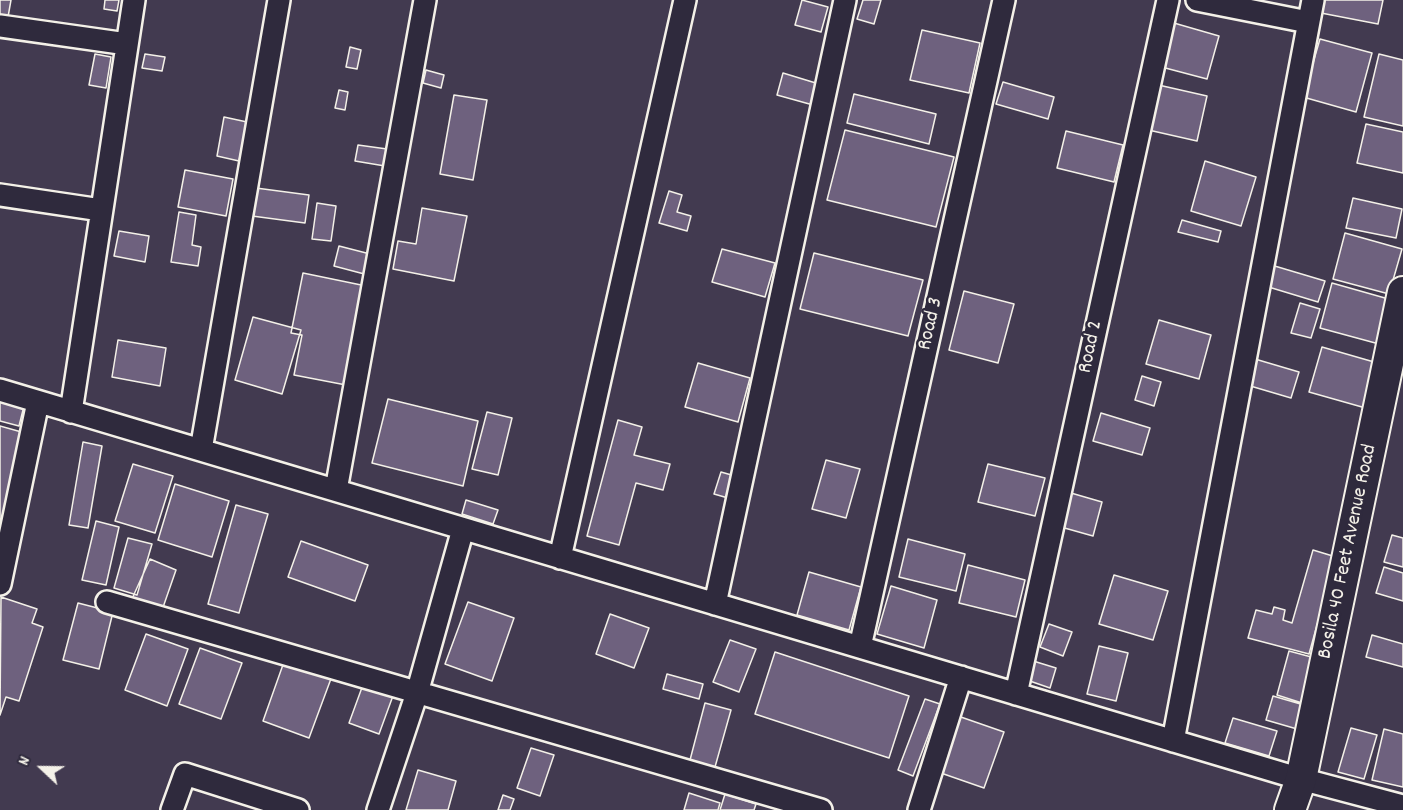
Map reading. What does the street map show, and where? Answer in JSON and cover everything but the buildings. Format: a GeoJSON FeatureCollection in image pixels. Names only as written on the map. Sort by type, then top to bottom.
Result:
{"type":"FeatureCollection","features":[{"type":"Feature","properties":{"kind":"street"},"geometry":{"type":"LineString","coordinates":[[71,412],[134,0]]}},
{"type":"Feature","properties":{"kind":"street"},"geometry":{"type":"LineString","coordinates":[[201,450],[279,0]]}},
{"type":"Feature","properties":{"kind":"street"},"geometry":{"type":"LineString","coordinates":[[336,490],[425,0]]}},
{"type":"Feature","properties":{"kind":"street"},"geometry":{"type":"LineString","coordinates":[[560,558],[685,0]]}},
{"type":"Feature","properties":{"kind":"street"},"geometry":{"type":"LineString","coordinates":[[715,604],[845,0]]}},
{"type":"Feature","properties":{"kind":"street","name":"Road 3"},"geometry":{"type":"LineString","coordinates":[[860,647],[1004,0]]}},
{"type":"Feature","properties":{"kind":"street","name":"Road 2"},"geometry":{"type":"LineString","coordinates":[[1016,694],[1168,0]]}},
{"type":"Feature","properties":{"kind":"street"},"geometry":{"type":"LineString","coordinates":[[1197,0],[1308,22]]}},
{"type":"Feature","properties":{"kind":"street"},"geometry":{"type":"LineString","coordinates":[[1173,741],[1313,0]]}},
{"type":"Feature","properties":{"kind":"street"},"geometry":{"type":"LineString","coordinates":[[0,26],[127,44]]}},
{"type":"Feature","properties":{"kind":"street"},"geometry":{"type":"LineString","coordinates":[[0,195],[102,210]]}},
{"type":"Feature","properties":{"kind":"street","name":"Bosila 40 Feet Avenue Road"},"geometry":{"type":"LineString","coordinates":[[1290,810],[1301,779],[1403,292]]}},
{"type":"Feature","properties":{"kind":"street"},"geometry":{"type":"LineString","coordinates":[[0,390],[1301,779],[1403,806]]}},
{"type":"Feature","properties":{"kind":"street"},"geometry":{"type":"LineString","coordinates":[[0,584],[38,402]]}},
{"type":"Feature","properties":{"kind":"street"},"geometry":{"type":"LineString","coordinates":[[378,810],[417,693],[463,529]]}},
{"type":"Feature","properties":{"kind":"street"},"geometry":{"type":"LineString","coordinates":[[107,602],[820,810]]}},
{"type":"Feature","properties":{"kind":"street"},"geometry":{"type":"LineString","coordinates":[[919,810],[961,677]]}},
{"type":"Feature","properties":{"kind":"street"},"geometry":{"type":"LineString","coordinates":[[172,810],[184,774],[298,810]]}}]}
